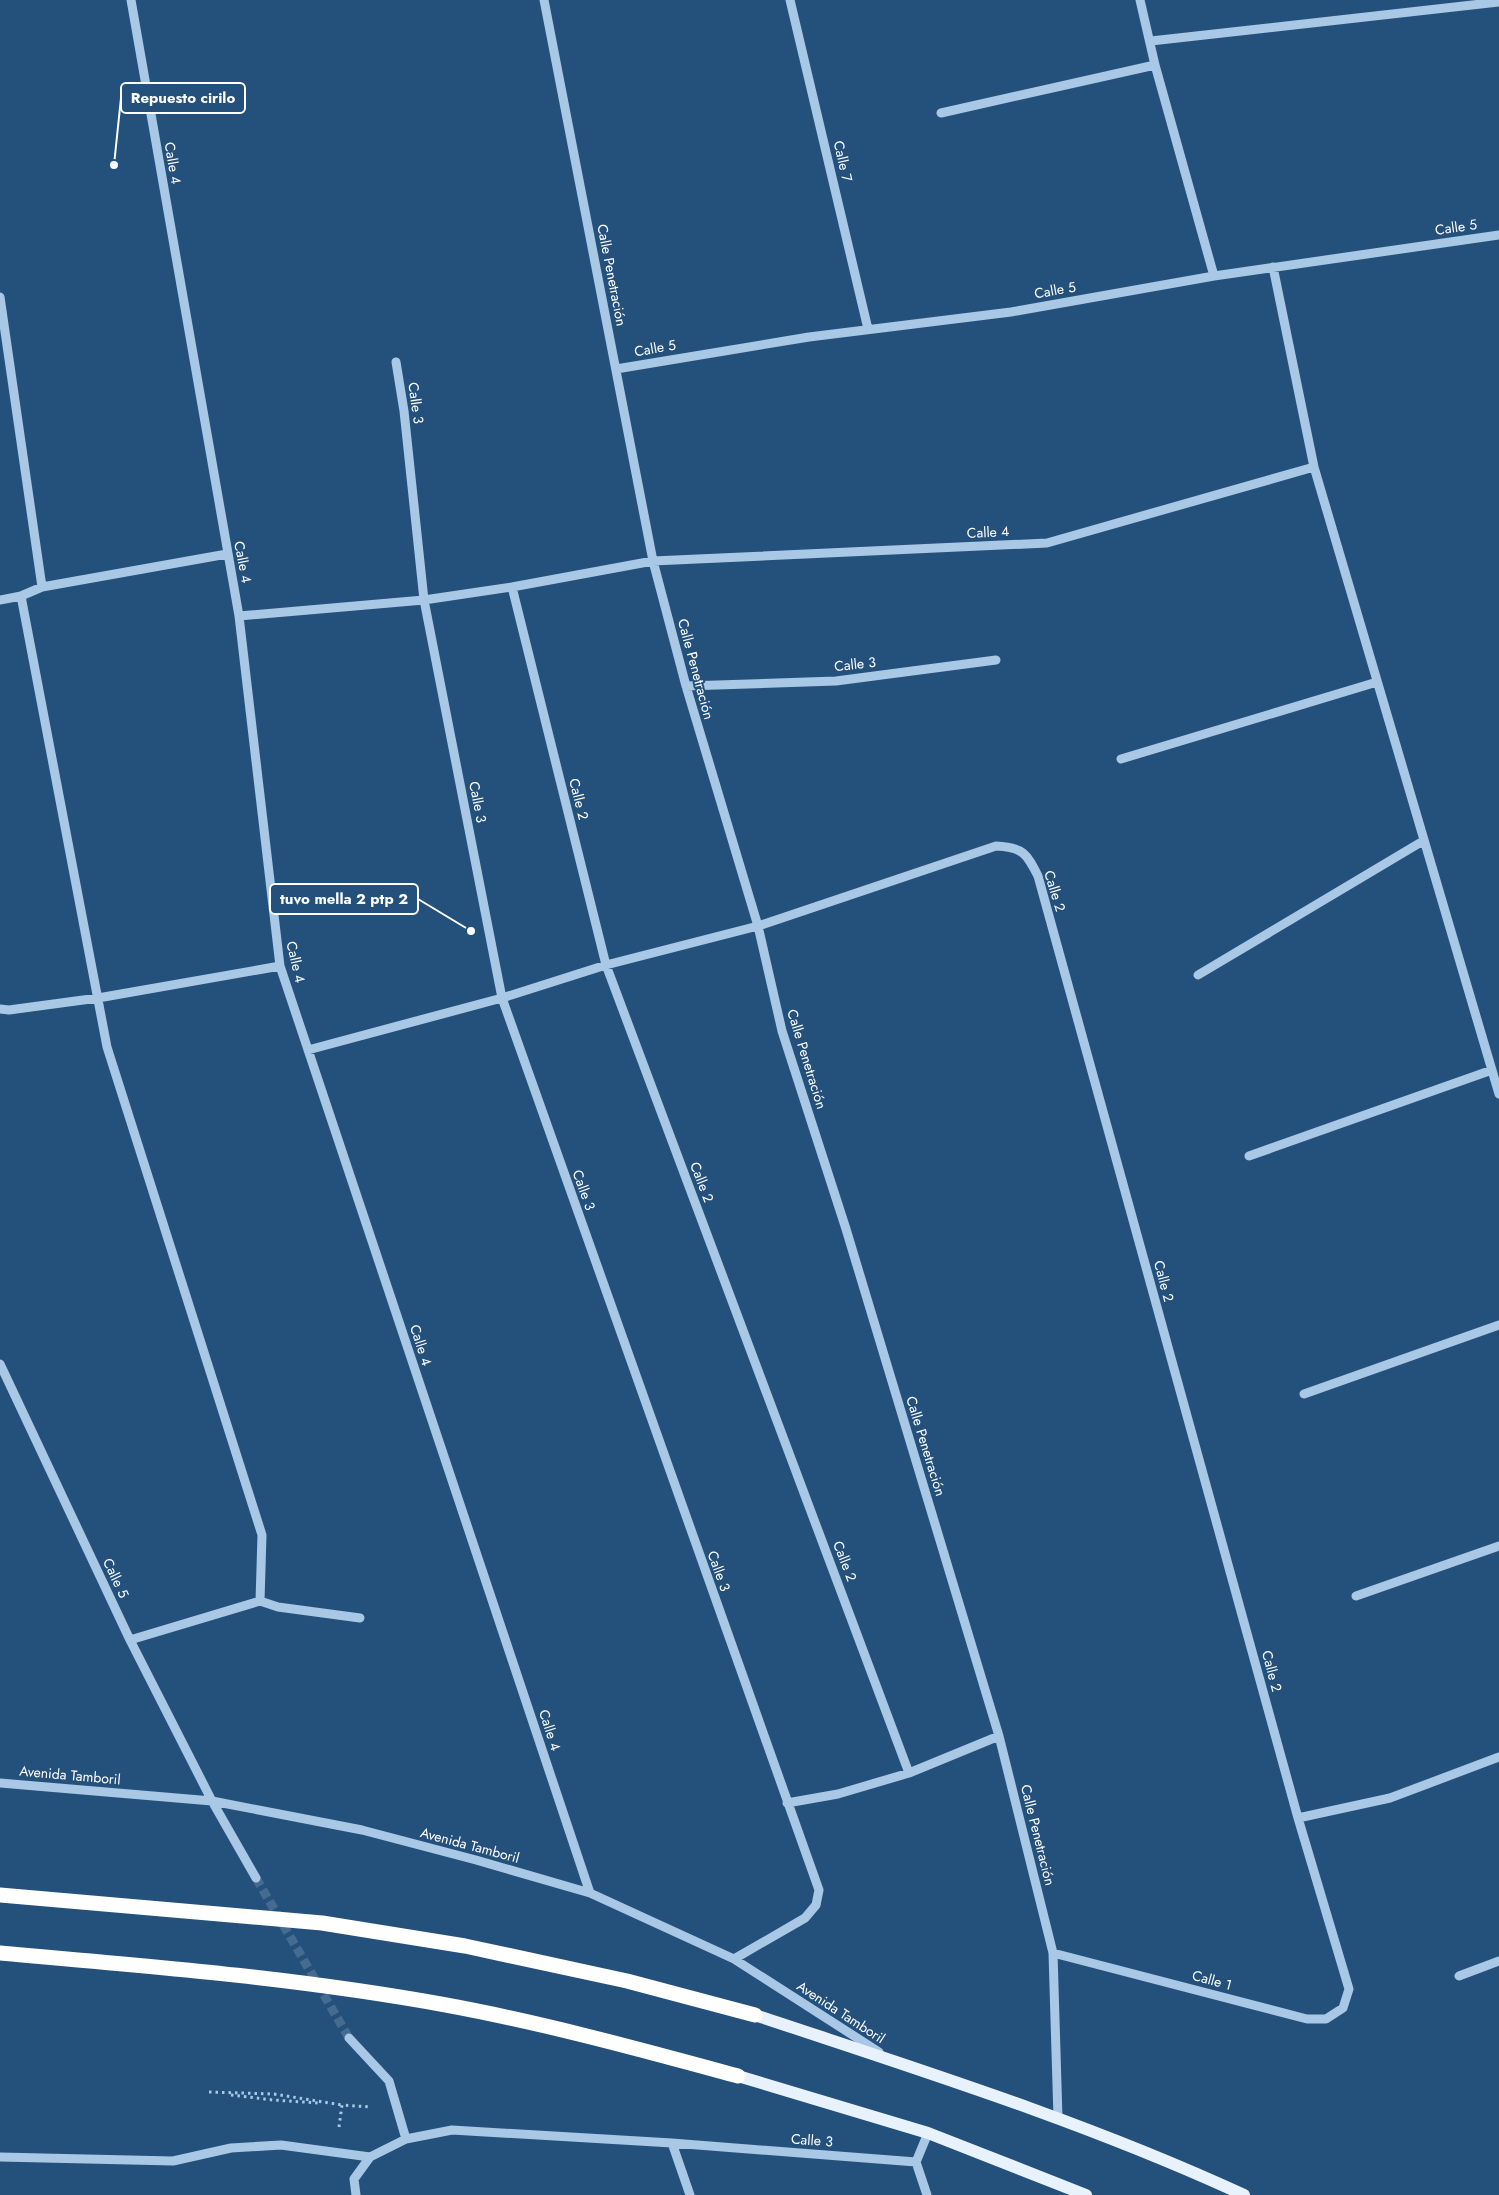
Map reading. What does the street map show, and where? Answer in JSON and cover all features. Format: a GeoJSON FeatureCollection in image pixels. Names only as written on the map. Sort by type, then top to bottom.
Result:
{"type":"FeatureCollection","features":[{"type":"Feature","properties":{"kind":"highway"},"geometry":{"type":"LineString","coordinates":[[0,1895],[322,1924],[379,1932],[465,1946],[627,1981],[755,2015]]}},
{"type":"Feature","properties":{"kind":"highway"},"geometry":{"type":"LineString","coordinates":[[0,1952],[262,1977],[446,2005],[610,2041],[738,2076]]}},
{"type":"Feature","properties":{"kind":"main road"},"geometry":{"type":"LineString","coordinates":[[755,2015],[1058,2118],[1181,2166],[1244,2195]]}},
{"type":"Feature","properties":{"kind":"main road"},"geometry":{"type":"LineString","coordinates":[[738,2076],[928,2133],[1086,2195]]}},
{"type":"Feature","properties":{"kind":"street","name":"Calle 4"},"geometry":{"type":"LineString","coordinates":[[131,0],[239,616],[280,966],[590,1893]]}},
{"type":"Feature","properties":{"kind":"street","name":"Calle Penetración"},"geometry":{"type":"LineString","coordinates":[[544,0],[653,561],[686,686],[758,926],[782,1031],[846,1229],[999,1736],[1053,1953],[1058,2118]]}},
{"type":"Feature","properties":{"kind":"street","name":"Calle 7"},"geometry":{"type":"LineString","coordinates":[[790,0],[868,329]]}},
{"type":"Feature","properties":{"kind":"street"},"geometry":{"type":"LineString","coordinates":[[1140,0],[1155,65],[1214,276]]}},
{"type":"Feature","properties":{"kind":"street"},"geometry":{"type":"LineString","coordinates":[[1151,41],[1499,2]]}},
{"type":"Feature","properties":{"kind":"street"},"geometry":{"type":"LineString","coordinates":[[941,114],[1155,65]]}},
{"type":"Feature","properties":{"kind":"street","name":"Calle 5"},"geometry":{"type":"LineString","coordinates":[[616,369],[809,336],[1011,312],[1214,276],[1499,235]]}},
{"type":"Feature","properties":{"kind":"street"},"geometry":{"type":"LineString","coordinates":[[1273,267],[1314,467],[1499,1094]]}},
{"type":"Feature","properties":{"kind":"street"},"geometry":{"type":"LineString","coordinates":[[0,296],[42,587]]}},
{"type":"Feature","properties":{"kind":"street","name":"Calle 3"},"geometry":{"type":"LineString","coordinates":[[396,362],[404,411],[424,600],[502,998],[819,1890],[816,1904],[805,1918],[734,1959]]}},
{"type":"Feature","properties":{"kind":"street","name":"Calle 4"},"geometry":{"type":"LineString","coordinates":[[239,616],[424,600],[512,587],[653,561],[1047,543],[1314,467]]}},
{"type":"Feature","properties":{"kind":"street"},"geometry":{"type":"LineString","coordinates":[[0,600],[21,596],[42,587],[228,554]]}},
{"type":"Feature","properties":{"kind":"street","name":"Calle 2"},"geometry":{"type":"LineString","coordinates":[[512,587],[606,965],[910,1773]]}},
{"type":"Feature","properties":{"kind":"street"},"geometry":{"type":"LineString","coordinates":[[21,596],[107,1047],[262,1535],[260,1602]]}},
{"type":"Feature","properties":{"kind":"street","name":"Calle 3"},"geometry":{"type":"LineString","coordinates":[[686,686],[836,681],[996,660]]}},
{"type":"Feature","properties":{"kind":"street"},"geometry":{"type":"LineString","coordinates":[[1121,759],[1377,682]]}},
{"type":"Feature","properties":{"kind":"street"},"geometry":{"type":"LineString","coordinates":[[1198,975],[1423,841]]}},
{"type":"Feature","properties":{"kind":"street","name":"Calle 2"},"geometry":{"type":"LineString","coordinates":[[308,1050],[502,998],[606,965],[758,926],[996,846],[1012,846],[1027,855],[1040,886],[1298,1818],[1349,1989]]}},
{"type":"Feature","properties":{"kind":"street"},"geometry":{"type":"LineString","coordinates":[[0,1009],[9,1010],[98,998],[280,966]]}},
{"type":"Feature","properties":{"kind":"street"},"geometry":{"type":"LineString","coordinates":[[1249,1156],[1492,1070]]}},
{"type":"Feature","properties":{"kind":"street"},"geometry":{"type":"LineString","coordinates":[[1304,1394],[1499,1325]]}},
{"type":"Feature","properties":{"kind":"street","name":"Calle 5"},"geometry":{"type":"LineString","coordinates":[[0,1364],[130,1640],[212,1801],[256,1878]]}},
{"type":"Feature","properties":{"kind":"street"},"geometry":{"type":"LineString","coordinates":[[1356,1596],[1499,1546]]}},
{"type":"Feature","properties":{"kind":"street"},"geometry":{"type":"LineString","coordinates":[[130,1640],[260,1602],[278,1607],[360,1618]]}},
{"type":"Feature","properties":{"kind":"street"},"geometry":{"type":"LineString","coordinates":[[787,1803],[838,1794],[910,1773],[999,1736]]}},
{"type":"Feature","properties":{"kind":"street"},"geometry":{"type":"LineString","coordinates":[[1298,1818],[1390,1798],[1499,1757]]}},
{"type":"Feature","properties":{"kind":"street","name":"Avenida Tamboril"},"geometry":{"type":"LineString","coordinates":[[0,1783],[212,1801],[362,1830],[590,1893],[734,1959],[892,2061]]}},
{"type":"Feature","properties":{"kind":"street","name":"Calle 1"},"geometry":{"type":"LineString","coordinates":[[1053,1953],[1307,2019],[1326,2019],[1343,2008],[1349,1989]]}},
{"type":"Feature","properties":{"kind":"street"},"geometry":{"type":"LineString","coordinates":[[1458,1976],[1499,1960]]}},
{"type":"Feature","properties":{"kind":"street"},"geometry":{"type":"LineString","coordinates":[[349,2038],[389,2081],[406,2139],[370,2157],[354,2179],[356,2195]]}},
{"type":"Feature","properties":{"kind":"street","name":"Calle 3"},"geometry":{"type":"LineString","coordinates":[[406,2139],[452,2130],[672,2143],[916,2162]]}},
{"type":"Feature","properties":{"kind":"street"},"geometry":{"type":"LineString","coordinates":[[927,2195],[916,2162],[928,2133]]}},
{"type":"Feature","properties":{"kind":"street"},"geometry":{"type":"LineString","coordinates":[[672,2143],[690,2195]]}},
{"type":"Feature","properties":{"kind":"street"},"geometry":{"type":"LineString","coordinates":[[0,2157],[173,2161],[231,2148],[281,2145],[370,2157]]}},
{"type":"Feature","properties":{"kind":"path"},"geometry":{"type":"LineString","coordinates":[[342,2105],[274,2094],[209,2092],[273,2100],[398,2110]]}},
{"type":"Feature","properties":{"kind":"path"},"geometry":{"type":"LineString","coordinates":[[336,2153],[342,2105]]}},
{"type":"Feature","properties":{"kind":"tunnel"},"geometry":{"type":"LineString","coordinates":[[256,1878],[349,2038]]}},
{"type":"Feature","properties":{"kind":"place","name":"Repuesto cirilo"},"geometry":{"type":"Point","coordinates":[114,165]}},
{"type":"Feature","properties":{"kind":"place","name":"tuvo mella 2 ptp 2"},"geometry":{"type":"Point","coordinates":[471,931]}}]}
